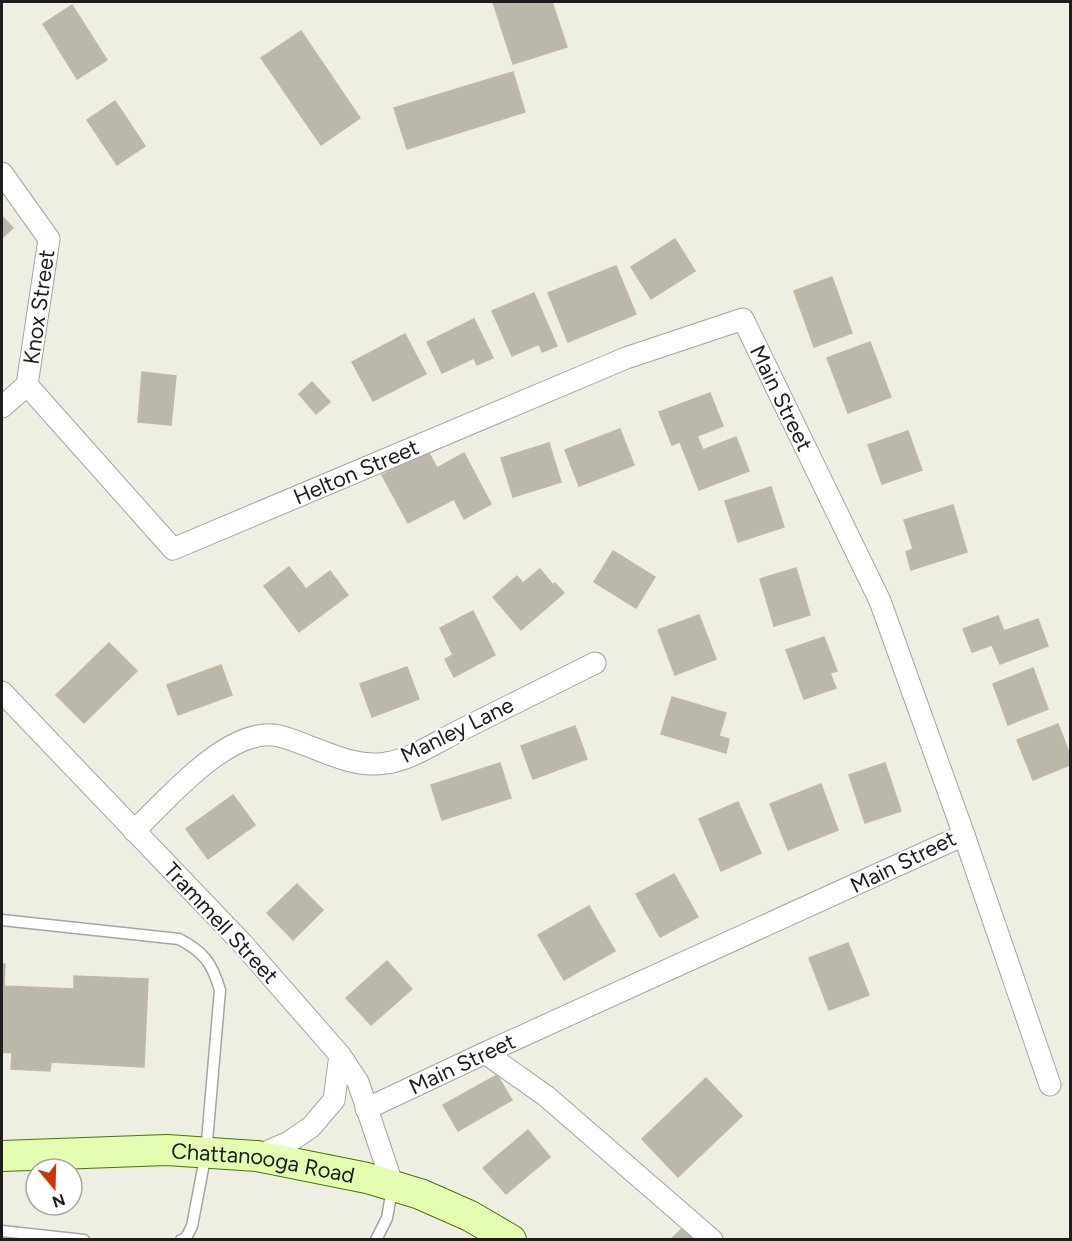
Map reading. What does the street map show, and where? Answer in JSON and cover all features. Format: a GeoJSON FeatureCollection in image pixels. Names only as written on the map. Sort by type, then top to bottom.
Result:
{"type":"FeatureCollection","features":[{"type":"Feature","properties":{"kind":"main road","name":"Chattanooga Road"},"geometry":{"type":"LineString","coordinates":[[2,1156],[167,1150],[257,1156],[367,1178],[420,1194],[470,1216],[511,1239]]}},
{"type":"Feature","properties":{"kind":"street","name":"Knox Street"},"geometry":{"type":"LineString","coordinates":[[2,173],[49,239],[27,385],[2,408]]}},
{"type":"Feature","properties":{"kind":"street","name":"Helton Street"},"geometry":{"type":"LineString","coordinates":[[27,385],[173,549],[626,358],[743,320]]}},
{"type":"Feature","properties":{"kind":"street","name":"Main Street"},"geometry":{"type":"LineString","coordinates":[[366,1109],[964,835],[879,601],[743,320]]}},
{"type":"Feature","properties":{"kind":"street","name":"Manley Lane"},"geometry":{"type":"LineString","coordinates":[[134,831],[192,775],[217,754],[234,744],[271,735],[291,739],[348,761],[370,764],[387,763],[417,752],[595,663]]}},
{"type":"Feature","properties":{"kind":"street","name":"Trammell Street"},"geometry":{"type":"LineString","coordinates":[[2,692],[242,943],[340,1055],[358,1082],[393,1186]]}},
{"type":"Feature","properties":{"kind":"street"},"geometry":{"type":"LineString","coordinates":[[964,835],[1050,1085]]}},
{"type":"Feature","properties":{"kind":"street"},"geometry":{"type":"LineString","coordinates":[[485,1053],[546,1096],[712,1239]]}},
{"type":"Feature","properties":{"kind":"street"},"geometry":{"type":"LineString","coordinates":[[257,1156],[289,1142],[311,1127],[334,1100],[340,1055]]}},
{"type":"Feature","properties":{"kind":"lane"},"geometry":{"type":"LineString","coordinates":[[2,920],[179,939],[197,949],[214,969],[220,990],[206,1153],[192,1226],[186,1238],[181,1239]]}},
{"type":"Feature","properties":{"kind":"lane"},"geometry":{"type":"LineString","coordinates":[[376,1239],[387,1218],[393,1186]]}},
{"type":"Feature","properties":{"kind":"lane"},"geometry":{"type":"LineString","coordinates":[[2,1231],[84,1239]]}},
{"type":"Feature","properties":{"kind":"building"},"geometry":{"type":"Polygon","coordinates":[[[493,2],[552,2],[567,47],[513,64],[493,2]]]}},
{"type":"Feature","properties":{"kind":"building"},"geometry":{"type":"Polygon","coordinates":[[[72,5],[107,60],[77,79],[43,24],[72,5]]]}},
{"type":"Feature","properties":{"kind":"building"},"geometry":{"type":"Polygon","coordinates":[[[301,31],[360,118],[321,145],[261,58],[301,31]]]}},
{"type":"Feature","properties":{"kind":"building"},"geometry":{"type":"Polygon","coordinates":[[[513,72],[525,112],[407,149],[394,108],[513,72]]]}},
{"type":"Feature","properties":{"kind":"building"},"geometry":{"type":"Polygon","coordinates":[[[115,101],[145,146],[117,165],[87,120],[115,101]]]}},
{"type":"Feature","properties":{"kind":"building"},"geometry":{"type":"Polygon","coordinates":[[[2,216],[13,228],[2,238],[2,216]]]}},
{"type":"Feature","properties":{"kind":"building"},"geometry":{"type":"Polygon","coordinates":[[[675,239],[695,271],[651,299],[631,267],[675,239]]]}},
{"type":"Feature","properties":{"kind":"building"},"geometry":{"type":"Polygon","coordinates":[[[616,266],[636,314],[568,342],[548,293],[616,266]]]}},
{"type":"Feature","properties":{"kind":"building"},"geometry":{"type":"Polygon","coordinates":[[[832,277],[852,333],[814,347],[794,291],[832,277]]]}},
{"type":"Feature","properties":{"kind":"building"},"geometry":{"type":"Polygon","coordinates":[[[534,293],[557,346],[542,352],[539,344],[512,356],[492,311],[534,293]]]}},
{"type":"Feature","properties":{"kind":"building"},"geometry":{"type":"Polygon","coordinates":[[[474,319],[493,358],[477,365],[474,358],[442,373],[427,342],[474,319]]]}},
{"type":"Feature","properties":{"kind":"building"},"geometry":{"type":"Polygon","coordinates":[[[405,334],[426,374],[373,401],[352,362],[405,334]]]}},
{"type":"Feature","properties":{"kind":"building"},"geometry":{"type":"Polygon","coordinates":[[[870,342],[891,397],[848,413],[827,358],[870,342]]]}},
{"type":"Feature","properties":{"kind":"building"},"geometry":{"type":"Polygon","coordinates":[[[142,372],[176,376],[171,425],[138,422],[142,372]]]}},
{"type":"Feature","properties":{"kind":"building"},"geometry":{"type":"Polygon","coordinates":[[[312,382],[330,402],[316,414],[299,394],[312,382]]]}},
{"type":"Feature","properties":{"kind":"building"},"geometry":{"type":"Polygon","coordinates":[[[710,393],[723,426],[697,436],[703,450],[736,437],[749,471],[699,490],[680,442],[672,445],[659,412],[710,393]]]}},
{"type":"Feature","properties":{"kind":"building"},"geometry":{"type":"Polygon","coordinates":[[[620,429],[634,465],[579,486],[565,450],[620,429]]]}},
{"type":"Feature","properties":{"kind":"building"},"geometry":{"type":"Polygon","coordinates":[[[908,431],[922,470],[882,484],[868,445],[908,431]]]}},
{"type":"Feature","properties":{"kind":"building"},"geometry":{"type":"Polygon","coordinates":[[[549,443],[561,482],[513,497],[501,458],[549,443]]]}},
{"type":"Feature","properties":{"kind":"building"},"geometry":{"type":"Polygon","coordinates":[[[428,451],[437,468],[464,453],[491,504],[464,519],[454,499],[408,523],[382,475],[428,451]]]}},
{"type":"Feature","properties":{"kind":"building"},"geometry":{"type":"Polygon","coordinates":[[[771,487],[784,527],[738,542],[725,501],[771,487]]]}},
{"type":"Feature","properties":{"kind":"building"},"geometry":{"type":"Polygon","coordinates":[[[953,505],[967,552],[911,570],[906,552],[913,549],[904,520],[953,505]]]}},
{"type":"Feature","properties":{"kind":"building"},"geometry":{"type":"Polygon","coordinates":[[[613,551],[655,577],[636,608],[594,582],[613,551]]]}},
{"type":"Feature","properties":{"kind":"building"},"geometry":{"type":"Polygon","coordinates":[[[289,567],[306,589],[330,571],[348,595],[299,632],[264,586],[289,567]]]}},
{"type":"Feature","properties":{"kind":"building"},"geometry":{"type":"Polygon","coordinates":[[[796,568],[810,615],[774,626],[760,579],[796,568]]]}},
{"type":"Feature","properties":{"kind":"building"},"geometry":{"type":"Polygon","coordinates":[[[540,569],[553,585],[555,583],[564,593],[521,630],[493,597],[517,576],[523,583],[540,569]]]}},
{"type":"Feature","properties":{"kind":"building"},"geometry":{"type":"Polygon","coordinates":[[[473,611],[495,655],[454,677],[445,659],[453,655],[440,628],[473,611]]]}},
{"type":"Feature","properties":{"kind":"building"},"geometry":{"type":"Polygon","coordinates":[[[699,615],[716,659],[675,675],[658,630],[699,615]]]}},
{"type":"Feature","properties":{"kind":"building"},"geometry":{"type":"Polygon","coordinates":[[[998,616],[1004,631],[1038,619],[1048,646],[1000,664],[992,645],[972,652],[963,629],[998,616]]]}},
{"type":"Feature","properties":{"kind":"building"},"geometry":{"type":"Polygon","coordinates":[[[824,637],[837,671],[830,673],[836,688],[804,699],[786,650],[824,637]]]}},
{"type":"Feature","properties":{"kind":"building"},"geometry":{"type":"Polygon","coordinates":[[[109,643],[137,671],[84,723],[56,695],[109,643]]]}},
{"type":"Feature","properties":{"kind":"building"},"geometry":{"type":"Polygon","coordinates":[[[221,665],[232,695],[178,715],[167,685],[221,665]]]}},
{"type":"Feature","properties":{"kind":"building"},"geometry":{"type":"Polygon","coordinates":[[[407,667],[419,699],[372,717],[360,684],[407,667]]]}},
{"type":"Feature","properties":{"kind":"building"},"geometry":{"type":"Polygon","coordinates":[[[1033,668],[1048,709],[1008,725],[993,684],[1033,668]]]}},
{"type":"Feature","properties":{"kind":"building"},"geometry":{"type":"Polygon","coordinates":[[[672,697],[726,713],[719,736],[729,739],[726,753],[661,734],[672,697]]]}},
{"type":"Feature","properties":{"kind":"building"},"geometry":{"type":"Polygon","coordinates":[[[1058,724],[1070,755],[1070,765],[1033,780],[1017,740],[1058,724]]]}},
{"type":"Feature","properties":{"kind":"building"},"geometry":{"type":"Polygon","coordinates":[[[575,726],[587,759],[533,779],[521,746],[575,726]]]}},
{"type":"Feature","properties":{"kind":"building"},"geometry":{"type":"Polygon","coordinates":[[[500,763],[511,798],[442,820],[431,785],[500,763]]]}},
{"type":"Feature","properties":{"kind":"building"},"geometry":{"type":"Polygon","coordinates":[[[885,763],[901,811],[865,823],[849,775],[885,763]]]}},
{"type":"Feature","properties":{"kind":"building"},"geometry":{"type":"Polygon","coordinates":[[[821,784],[838,830],[788,850],[770,804],[821,784]]]}},
{"type":"Feature","properties":{"kind":"building"},"geometry":{"type":"Polygon","coordinates":[[[233,795],[255,825],[208,859],[186,829],[233,795]]]}},
{"type":"Feature","properties":{"kind":"building"},"geometry":{"type":"Polygon","coordinates":[[[738,802],[761,853],[721,871],[699,819],[738,802]]]}},
{"type":"Feature","properties":{"kind":"building"},"geometry":{"type":"Polygon","coordinates":[[[674,874],[698,917],[660,937],[636,894],[674,874]]]}},
{"type":"Feature","properties":{"kind":"building"},"geometry":{"type":"Polygon","coordinates":[[[297,884],[323,910],[293,940],[267,913],[297,884]]]}},
{"type":"Feature","properties":{"kind":"building"},"geometry":{"type":"Polygon","coordinates":[[[589,906],[615,951],[564,980],[538,935],[589,906]]]}},
{"type":"Feature","properties":{"kind":"building"},"geometry":{"type":"Polygon","coordinates":[[[848,943],[869,995],[829,1010],[809,958],[848,943]]]}},
{"type":"Feature","properties":{"kind":"building"},"geometry":{"type":"Polygon","coordinates":[[[387,961],[412,989],[371,1025],[346,998],[387,961]]]}},
{"type":"Feature","properties":{"kind":"building"},"geometry":{"type":"Polygon","coordinates":[[[2,964],[5,964],[4,986],[74,989],[74,976],[148,979],[144,1067],[51,1062],[50,1071],[11,1069],[12,1053],[2,1052],[2,964]]]}},
{"type":"Feature","properties":{"kind":"building"},"geometry":{"type":"Polygon","coordinates":[[[497,1075],[512,1100],[458,1131],[443,1105],[497,1075]]]}},
{"type":"Feature","properties":{"kind":"building"},"geometry":{"type":"Polygon","coordinates":[[[706,1078],[742,1116],[678,1177],[642,1139],[706,1078]]]}},
{"type":"Feature","properties":{"kind":"building"},"geometry":{"type":"Polygon","coordinates":[[[528,1130],[550,1157],[506,1194],[483,1168],[528,1130]]]}},
{"type":"Feature","properties":{"kind":"building"},"geometry":{"type":"Polygon","coordinates":[[[684,1227],[696,1240],[670,1240],[684,1227]]]}}]}
